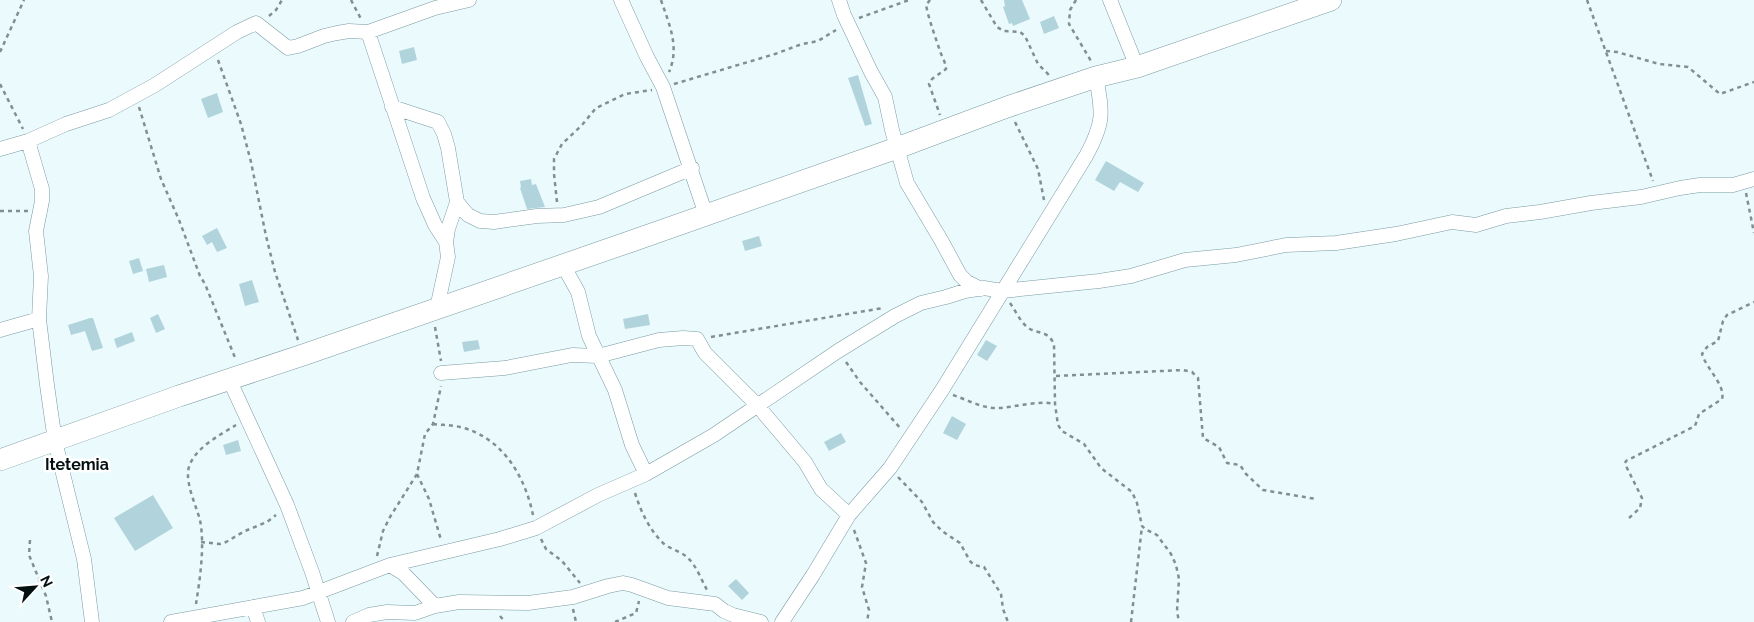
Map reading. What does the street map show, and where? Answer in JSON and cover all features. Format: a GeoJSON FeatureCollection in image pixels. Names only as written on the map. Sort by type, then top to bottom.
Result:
{"type":"FeatureCollection","features":[{"type":"Feature","properties":{"kind":"highway"},"geometry":{"type":"LineString","coordinates":[[0,460],[706,215],[1007,107],[1096,77],[1137,67],[1331,0]]}},
{"type":"Feature","properties":{"kind":"street"},"geometry":{"type":"LineString","coordinates":[[0,149],[28,141],[66,124],[109,110],[136,96],[214,46],[256,23],[288,48],[337,33],[368,32],[435,8],[469,0]]}},
{"type":"Feature","properties":{"kind":"street"},"geometry":{"type":"LineString","coordinates":[[621,0],[662,87],[692,168],[706,215]]}},
{"type":"Feature","properties":{"kind":"street"},"geometry":{"type":"LineString","coordinates":[[839,0],[871,72],[885,97],[907,183],[960,275],[967,282],[981,289]]}},
{"type":"Feature","properties":{"kind":"street"},"geometry":{"type":"LineString","coordinates":[[1110,0],[1137,67]]}},
{"type":"Feature","properties":{"kind":"street"},"geometry":{"type":"LineString","coordinates":[[368,32],[381,65],[392,106],[423,198],[435,226],[446,242]]}},
{"type":"Feature","properties":{"kind":"street"},"geometry":{"type":"LineString","coordinates":[[780,622],[849,515],[890,468],[910,440],[1097,136],[1102,106],[1096,77]]}},
{"type":"Feature","properties":{"kind":"street"},"geometry":{"type":"LineString","coordinates":[[392,106],[438,122],[448,148],[457,202],[448,230],[446,242],[448,257],[437,308]]}},
{"type":"Feature","properties":{"kind":"street"},"geometry":{"type":"LineString","coordinates":[[28,141],[42,189],[42,201],[36,232],[40,276],[39,319],[55,441],[84,559],[92,622]]}},
{"type":"Feature","properties":{"kind":"street"},"geometry":{"type":"LineString","coordinates":[[457,202],[468,215],[480,221],[494,222],[585,212],[599,208],[651,184],[692,168]]}},
{"type":"Feature","properties":{"kind":"street"},"geometry":{"type":"LineString","coordinates":[[171,622],[295,599],[390,564],[500,539],[536,528],[630,480],[646,474],[714,435],[838,351],[895,316],[921,303],[965,291],[981,289],[1002,291],[1099,281],[1131,276],[1185,260],[1236,254],[1286,245],[1336,243],[1396,234],[1452,222],[1474,225],[1506,216],[1582,204],[1642,198],[1700,185],[1720,186],[1750,181]]}},
{"type":"Feature","properties":{"kind":"street"},"geometry":{"type":"LineString","coordinates":[[563,265],[578,292],[590,336],[615,390],[632,445],[646,474]]}},
{"type":"Feature","properties":{"kind":"street"},"geometry":{"type":"LineString","coordinates":[[0,330],[39,319]]}},
{"type":"Feature","properties":{"kind":"street"},"geometry":{"type":"LineString","coordinates":[[441,374],[506,368],[572,355],[598,356],[659,340],[697,339],[705,353],[756,405],[805,462],[821,489],[849,515]]}},
{"type":"Feature","properties":{"kind":"street"},"geometry":{"type":"LineString","coordinates":[[235,377],[246,418],[287,506],[328,622]]}},
{"type":"Feature","properties":{"kind":"street"},"geometry":{"type":"LineString","coordinates":[[390,564],[403,573],[435,606]]}},
{"type":"Feature","properties":{"kind":"street"},"geometry":{"type":"LineString","coordinates":[[353,622],[369,615],[387,612],[415,613],[435,606],[459,602],[528,603],[573,597],[608,586],[623,584],[668,598],[714,604],[733,615],[761,622]]}},
{"type":"Feature","properties":{"kind":"street"},"geometry":{"type":"LineString","coordinates":[[252,607],[258,622]]}},
{"type":"Feature","properties":{"kind":"path"},"geometry":{"type":"LineString","coordinates":[[0,52],[24,0]]}},
{"type":"Feature","properties":{"kind":"path"},"geometry":{"type":"LineString","coordinates":[[256,23],[268,17],[276,10],[282,0]]}},
{"type":"Feature","properties":{"kind":"path"},"geometry":{"type":"LineString","coordinates":[[351,0],[368,32]]}},
{"type":"Feature","properties":{"kind":"path"},"geometry":{"type":"LineString","coordinates":[[661,0],[671,28],[674,56],[662,87]]}},
{"type":"Feature","properties":{"kind":"path"},"geometry":{"type":"LineString","coordinates":[[556,216],[558,198],[554,174],[554,159],[562,144],[602,104],[625,94],[662,87],[769,56],[802,44],[818,41],[849,24],[909,0]]}},
{"type":"Feature","properties":{"kind":"path"},"geometry":{"type":"LineString","coordinates":[[930,0],[926,2],[928,16],[946,69],[932,79],[929,84],[946,130]]}},
{"type":"Feature","properties":{"kind":"path"},"geometry":{"type":"LineString","coordinates":[[981,0],[997,27],[1004,31],[1022,33],[1038,64],[1046,73],[1066,87]]}},
{"type":"Feature","properties":{"kind":"path"},"geometry":{"type":"LineString","coordinates":[[1076,0],[1070,10],[1069,24],[1085,49],[1096,77]]}},
{"type":"Feature","properties":{"kind":"path"},"geometry":{"type":"LineString","coordinates":[[1587,0],[1658,194]]}},
{"type":"Feature","properties":{"kind":"path"},"geometry":{"type":"LineString","coordinates":[[214,46],[221,71],[241,124],[275,272],[304,355]]}},
{"type":"Feature","properties":{"kind":"path"},"geometry":{"type":"LineString","coordinates":[[1606,51],[1658,64],[1688,67],[1720,94],[1754,82]]}},
{"type":"Feature","properties":{"kind":"path"},"geometry":{"type":"LineString","coordinates":[[0,84],[28,141]]}},
{"type":"Feature","properties":{"kind":"path"},"geometry":{"type":"LineString","coordinates":[[136,96],[161,179],[170,197],[200,276],[205,284],[235,377]]}},
{"type":"Feature","properties":{"kind":"path"},"geometry":{"type":"LineString","coordinates":[[1007,107],[1038,169],[1049,215]]}},
{"type":"Feature","properties":{"kind":"path"},"geometry":{"type":"LineString","coordinates":[[1750,181],[1746,192],[1754,233]]}},
{"type":"Feature","properties":{"kind":"path"},"geometry":{"type":"LineString","coordinates":[[0,211],[40,213]]}},
{"type":"Feature","properties":{"kind":"path"},"geometry":{"type":"LineString","coordinates":[[1002,291],[1026,327],[1045,333],[1052,339],[1056,376],[1056,417],[1062,431],[1084,444],[1101,468],[1132,492],[1137,503],[1142,526],[1131,622]]}},
{"type":"Feature","properties":{"kind":"path"},"geometry":{"type":"LineString","coordinates":[[1630,518],[1640,508],[1642,498],[1626,468],[1626,461],[1695,426],[1699,414],[1722,399],[1724,395],[1722,389],[1702,354],[1707,347],[1718,341],[1723,321],[1727,315],[1754,302]]}},
{"type":"Feature","properties":{"kind":"path"},"geometry":{"type":"LineString","coordinates":[[697,339],[888,306]]}},
{"type":"Feature","properties":{"kind":"path"},"geometry":{"type":"LineString","coordinates":[[373,571],[383,531],[417,474],[425,434],[433,424],[440,392],[441,374],[441,358],[435,333],[437,308]]}},
{"type":"Feature","properties":{"kind":"path"},"geometry":{"type":"LineString","coordinates":[[838,351],[860,382],[910,440]]}},
{"type":"Feature","properties":{"kind":"path"},"geometry":{"type":"LineString","coordinates":[[1056,376],[1133,371],[1183,370],[1192,372],[1198,378],[1202,438],[1219,447],[1228,463],[1240,465],[1246,474],[1263,490],[1316,499]]}},
{"type":"Feature","properties":{"kind":"path"},"geometry":{"type":"LineString","coordinates":[[942,390],[987,408],[1046,403],[1055,404]]}},
{"type":"Feature","properties":{"kind":"path"},"geometry":{"type":"LineString","coordinates":[[194,618],[200,579],[201,542],[200,521],[188,478],[188,468],[190,462],[199,451],[246,418]]}},
{"type":"Feature","properties":{"kind":"path"},"geometry":{"type":"LineString","coordinates":[[433,424],[460,428],[480,435],[500,449],[512,462],[530,497],[536,528],[546,549],[571,570],[587,592]]}},
{"type":"Feature","properties":{"kind":"path"},"geometry":{"type":"LineString","coordinates":[[890,468],[922,502],[938,526],[960,543],[974,566],[984,567],[1001,594],[1003,609],[1008,622]]}},
{"type":"Feature","properties":{"kind":"path"},"geometry":{"type":"LineString","coordinates":[[417,474],[428,498],[444,551]]}},
{"type":"Feature","properties":{"kind":"path"},"geometry":{"type":"LineString","coordinates":[[630,480],[645,519],[665,544],[688,558],[695,566],[714,604]]}},
{"type":"Feature","properties":{"kind":"path"},"geometry":{"type":"LineString","coordinates":[[201,542],[220,544],[231,540],[245,531],[267,522],[287,506]]}},
{"type":"Feature","properties":{"kind":"path"},"geometry":{"type":"LineString","coordinates":[[849,515],[866,563],[862,586],[869,610],[867,622]]}},
{"type":"Feature","properties":{"kind":"path"},"geometry":{"type":"LineString","coordinates":[[1142,526],[1145,530],[1163,540],[1176,564],[1179,579],[1177,611],[1180,622]]}},
{"type":"Feature","properties":{"kind":"path"},"geometry":{"type":"LineString","coordinates":[[30,540],[29,555],[46,596],[52,622]]}},
{"type":"Feature","properties":{"kind":"path"},"geometry":{"type":"LineString","coordinates":[[615,622],[636,613],[639,598],[649,592]]}},
{"type":"Feature","properties":{"kind":"building"},"geometry":{"type":"Polygon","coordinates":[[[1004,0],[1022,0],[1030,19],[1013,26],[1012,23],[1009,24],[1003,7],[1005,6],[1004,0]]]}},
{"type":"Feature","properties":{"kind":"building"},"geometry":{"type":"Polygon","coordinates":[[[1054,16],[1059,28],[1044,34],[1040,22],[1054,16]]]}},
{"type":"Feature","properties":{"kind":"building"},"geometry":{"type":"Polygon","coordinates":[[[414,47],[417,60],[402,64],[399,51],[414,47]]]}},
{"type":"Feature","properties":{"kind":"building"},"geometry":{"type":"Polygon","coordinates":[[[858,75],[872,124],[865,126],[848,78],[858,75]]]}},
{"type":"Feature","properties":{"kind":"building"},"geometry":{"type":"Polygon","coordinates":[[[217,93],[223,112],[208,118],[201,99],[217,93]]]}},
{"type":"Feature","properties":{"kind":"building"},"geometry":{"type":"Polygon","coordinates":[[[1106,161],[1144,183],[1138,192],[1120,182],[1114,191],[1095,180],[1106,161]]]}},
{"type":"Feature","properties":{"kind":"building"},"geometry":{"type":"Polygon","coordinates":[[[531,179],[532,185],[536,184],[545,207],[527,209],[520,188],[520,181],[531,179]]]}},
{"type":"Feature","properties":{"kind":"building"},"geometry":{"type":"Polygon","coordinates":[[[217,228],[227,248],[217,252],[212,242],[207,245],[202,236],[217,228]]]}},
{"type":"Feature","properties":{"kind":"building"},"geometry":{"type":"Polygon","coordinates":[[[759,236],[762,246],[745,251],[742,241],[759,236]]]}},
{"type":"Feature","properties":{"kind":"building"},"geometry":{"type":"Polygon","coordinates":[[[139,258],[143,271],[133,274],[129,261],[139,258]]]}},
{"type":"Feature","properties":{"kind":"building"},"geometry":{"type":"Polygon","coordinates":[[[164,265],[167,277],[149,282],[146,269],[164,265]]]}},
{"type":"Feature","properties":{"kind":"building"},"geometry":{"type":"Polygon","coordinates":[[[252,280],[259,302],[245,306],[239,284],[252,280]]]}},
{"type":"Feature","properties":{"kind":"building"},"geometry":{"type":"Polygon","coordinates":[[[158,314],[165,329],[156,333],[150,318],[158,314]]]}},
{"type":"Feature","properties":{"kind":"building"},"geometry":{"type":"Polygon","coordinates":[[[648,314],[650,325],[625,329],[623,319],[648,314]]]}},
{"type":"Feature","properties":{"kind":"building"},"geometry":{"type":"Polygon","coordinates":[[[93,318],[103,348],[92,351],[85,331],[71,335],[68,325],[93,318]]]}},
{"type":"Feature","properties":{"kind":"building"},"geometry":{"type":"Polygon","coordinates":[[[132,332],[135,341],[117,348],[114,339],[132,332]]]}},
{"type":"Feature","properties":{"kind":"building"},"geometry":{"type":"Polygon","coordinates":[[[478,340],[480,349],[464,352],[462,342],[478,340]]]}},
{"type":"Feature","properties":{"kind":"building"},"geometry":{"type":"Polygon","coordinates":[[[986,340],[997,346],[987,361],[977,355],[986,340]]]}},
{"type":"Feature","properties":{"kind":"building"},"geometry":{"type":"Polygon","coordinates":[[[952,416],[966,424],[957,440],[943,433],[952,416]]]}},
{"type":"Feature","properties":{"kind":"building"},"geometry":{"type":"Polygon","coordinates":[[[841,433],[846,442],[829,451],[824,442],[841,433]]]}},
{"type":"Feature","properties":{"kind":"building"},"geometry":{"type":"Polygon","coordinates":[[[238,440],[241,451],[226,455],[223,445],[238,440]]]}},
{"type":"Feature","properties":{"kind":"building"},"geometry":{"type":"Polygon","coordinates":[[[153,495],[173,528],[135,551],[114,518],[153,495]]]}},
{"type":"Feature","properties":{"kind":"building"},"geometry":{"type":"Polygon","coordinates":[[[736,579],[749,593],[742,600],[728,586],[736,579]]]}},
{"type":"Feature","properties":{"kind":"district","name":"Itetemia"},"geometry":{"type":"Point","coordinates":[77,464]}}]}
